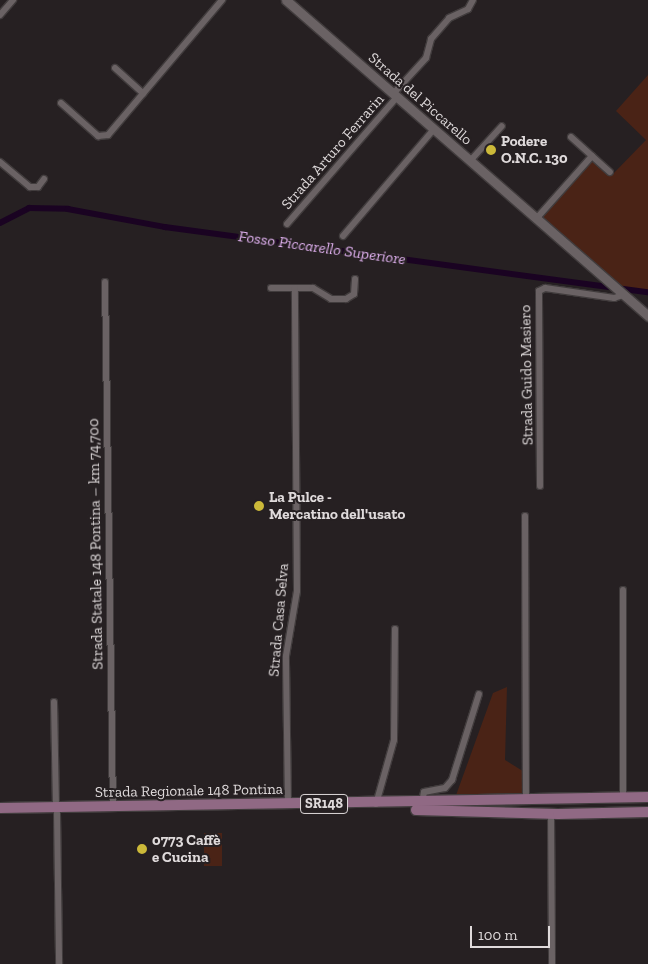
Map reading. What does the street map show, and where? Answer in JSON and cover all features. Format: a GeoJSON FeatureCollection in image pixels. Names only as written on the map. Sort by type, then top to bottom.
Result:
{"type":"FeatureCollection","features":[{"type":"Feature","properties":{"kind":"main road","name":"Strada Regionale 148 Pontina"},"geometry":{"type":"LineString","coordinates":[[0,814],[113,807],[376,804],[526,798],[648,797]]}},
{"type":"Feature","properties":{"kind":"main road","name":"Strada Regionale 148 Pontina"},"geometry":{"type":"LineString","coordinates":[[0,808],[57,810],[391,809],[551,814],[648,812]]}},
{"type":"Feature","properties":{"kind":"street"},"geometry":{"type":"LineString","coordinates":[[0,15],[13,0]]}},
{"type":"Feature","properties":{"kind":"street"},"geometry":{"type":"LineString","coordinates":[[61,103],[103,137],[109,134],[222,0]]}},
{"type":"Feature","properties":{"kind":"street","name":"Strada del Piccarello"},"geometry":{"type":"LineString","coordinates":[[286,0],[648,316]]}},
{"type":"Feature","properties":{"kind":"street","name":"Strada Arturo Ferrarin"},"geometry":{"type":"LineString","coordinates":[[287,224],[426,58],[431,39],[449,18],[466,11],[473,0]]}},
{"type":"Feature","properties":{"kind":"street"},"geometry":{"type":"LineString","coordinates":[[115,68],[143,93]]}},
{"type":"Feature","properties":{"kind":"street"},"geometry":{"type":"LineString","coordinates":[[470,160],[502,126]]}},
{"type":"Feature","properties":{"kind":"street"},"geometry":{"type":"LineString","coordinates":[[343,236],[434,130]]}},
{"type":"Feature","properties":{"kind":"street"},"geometry":{"type":"LineString","coordinates":[[571,137],[610,172]]}},
{"type":"Feature","properties":{"kind":"street"},"geometry":{"type":"LineString","coordinates":[[536,219],[592,156]]}},
{"type":"Feature","properties":{"kind":"street"},"geometry":{"type":"LineString","coordinates":[[0,162],[30,187],[38,186],[44,179]]}},
{"type":"Feature","properties":{"kind":"street"},"geometry":{"type":"LineString","coordinates":[[271,288],[315,288],[331,299],[348,299],[354,293],[355,279]]}},
{"type":"Feature","properties":{"kind":"street","name":"Strada Statale 148 Pontina – km 74,700"},"geometry":{"type":"LineString","coordinates":[[105,282],[113,807]]}},
{"type":"Feature","properties":{"kind":"street","name":"Strada Casa Selva"},"geometry":{"type":"LineString","coordinates":[[288,804],[286,656],[297,590],[295,288]]}},
{"type":"Feature","properties":{"kind":"street","name":"Strada Guido Masiero"},"geometry":{"type":"LineString","coordinates":[[540,486],[539,291],[545,288],[614,298],[623,295]]}},
{"type":"Feature","properties":{"kind":"street"},"geometry":{"type":"LineString","coordinates":[[524,516],[526,798]]}},
{"type":"Feature","properties":{"kind":"street"},"geometry":{"type":"LineString","coordinates":[[623,590],[623,797]]}},
{"type":"Feature","properties":{"kind":"street"},"geometry":{"type":"LineString","coordinates":[[376,804],[394,743],[395,629]]}},
{"type":"Feature","properties":{"kind":"street"},"geometry":{"type":"LineString","coordinates":[[422,803],[424,792],[445,788],[452,780],[479,694]]}},
{"type":"Feature","properties":{"kind":"street"},"geometry":{"type":"LineString","coordinates":[[54,702],[60,964]]}},
{"type":"Feature","properties":{"kind":"street"},"geometry":{"type":"LineString","coordinates":[[551,814],[552,964]]}},
{"type":"Feature","properties":{"kind":"shaded area"},"geometry":{"type":"Polygon","coordinates":[[[648,75],[648,292],[625,289],[542,217],[593,160],[611,176],[646,140],[616,111],[648,75]]]}},
{"type":"Feature","properties":{"kind":"shaded area"},"geometry":{"type":"Polygon","coordinates":[[[507,687],[505,760],[526,773],[524,793],[455,798],[493,693],[507,687]]]}},
{"type":"Feature","properties":{"kind":"shaded area"},"geometry":{"type":"Polygon","coordinates":[[[204,833],[222,833],[222,866],[204,866],[204,833]]]}},
{"type":"Feature","properties":{"kind":"waterway","name":"Fosso Piccarello Superiore"},"geometry":{"type":"LineString","coordinates":[[0,223],[29,208],[68,209],[165,227],[648,292]]}},
{"type":"Feature","properties":{"kind":"place","name":"Podere O.N.C. 130"},"geometry":{"type":"Point","coordinates":[491,150]}},
{"type":"Feature","properties":{"kind":"place","name":"La Pulce - Mercatino dell'usato"},"geometry":{"type":"Point","coordinates":[259,506]}},
{"type":"Feature","properties":{"kind":"place","name":"0773 Caffè e Cucina"},"geometry":{"type":"Point","coordinates":[142,849]}}]}
